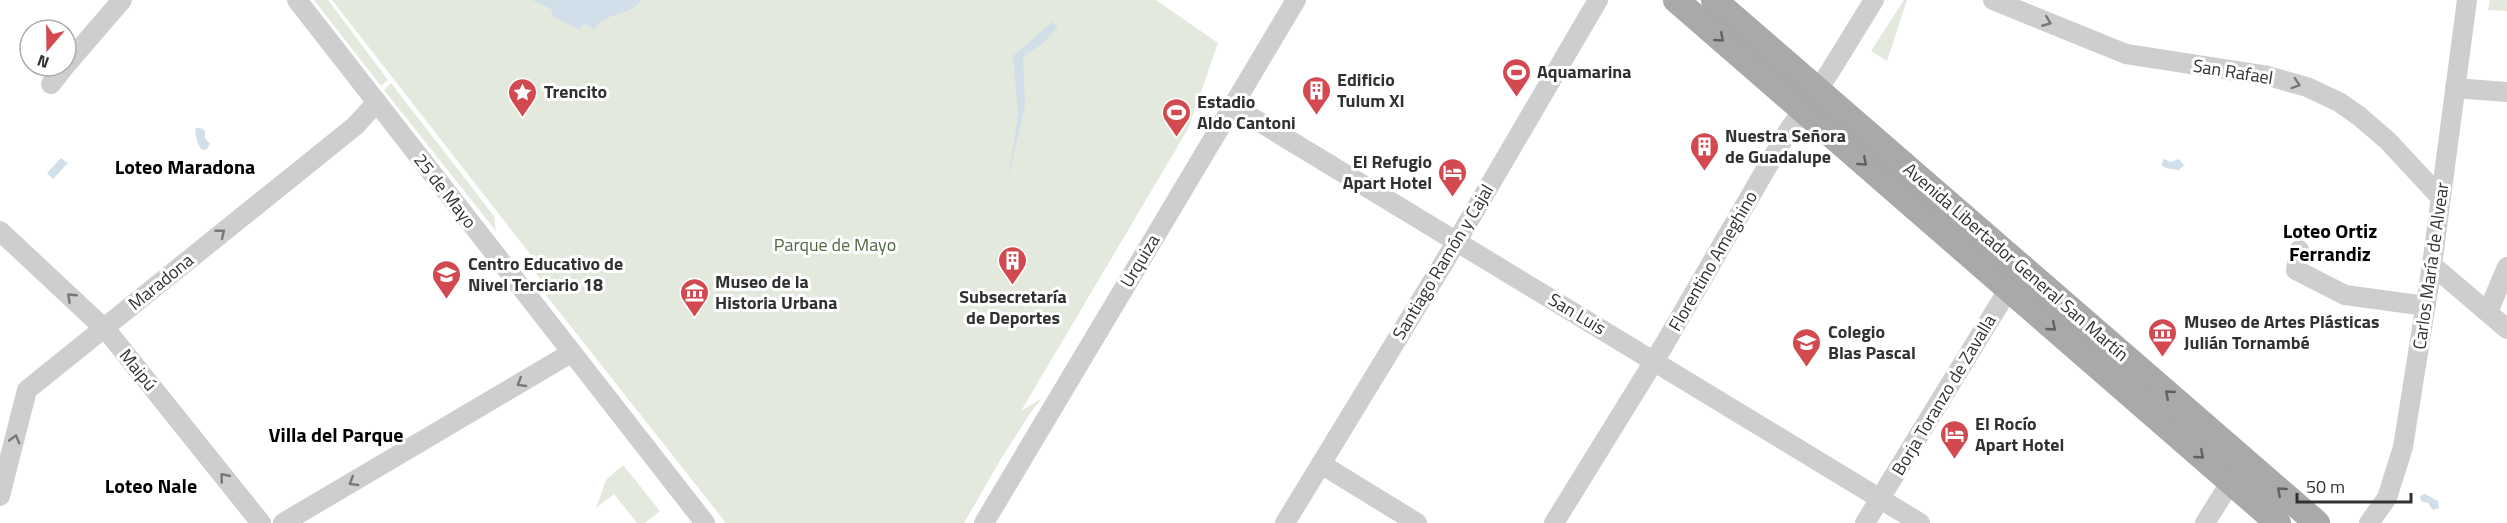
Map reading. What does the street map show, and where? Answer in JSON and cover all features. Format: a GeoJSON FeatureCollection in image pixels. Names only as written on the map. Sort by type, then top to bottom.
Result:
{"type":"FeatureCollection","features":[{"type":"Feature","properties":{"kind":"main road","name":"Avenida Libertador General San Martín"},"geometry":{"type":"LineString","coordinates":[[1676,0],[2278,523]]}},
{"type":"Feature","properties":{"kind":"main road","name":"Avenida Libertador General San Martín"},"geometry":{"type":"LineString","coordinates":[[1714,0],[2318,523]]}},
{"type":"Feature","properties":{"kind":"street"},"geometry":{"type":"LineString","coordinates":[[78,52],[122,0]]}},
{"type":"Feature","properties":{"kind":"street","name":"25 de Mayo"},"geometry":{"type":"LineString","coordinates":[[297,0],[705,523]]}},
{"type":"Feature","properties":{"kind":"street","name":"Urquiza"},"geometry":{"type":"LineString","coordinates":[[984,523],[1296,0]]}},
{"type":"Feature","properties":{"kind":"street","name":"Santiago Ramón y Cajal"},"geometry":{"type":"LineString","coordinates":[[1285,523],[1457,241],[1599,0]]}},
{"type":"Feature","properties":{"kind":"street","name":"Florentino Ameghino"},"geometry":{"type":"LineString","coordinates":[[1554,523],[1654,361],[1788,131],[1874,0]]}},
{"type":"Feature","properties":{"kind":"street","name":"San Rafael"},"geometry":{"type":"LineString","coordinates":[[1993,0],[2126,54],[2268,76],[2307,87],[2339,102],[2359,116],[2388,141],[2441,198]]}},
{"type":"Feature","properties":{"kind":"street","name":"Carlos María de Alvear"},"geometry":{"type":"LineString","coordinates":[[2369,523],[2387,498],[2401,457],[2432,265],[2467,0]]}},
{"type":"Feature","properties":{"kind":"street"},"geometry":{"type":"LineString","coordinates":[[51,84],[56,78]]}},
{"type":"Feature","properties":{"kind":"street"},"geometry":{"type":"LineString","coordinates":[[2455,88],[2507,92]]}},
{"type":"Feature","properties":{"kind":"street","name":"Maradona"},"geometry":{"type":"LineString","coordinates":[[0,496],[27,390],[355,126],[377,102]]}},
{"type":"Feature","properties":{"kind":"street","name":"San Luis"},"geometry":{"type":"LineString","coordinates":[[1233,106],[1920,523]]}},
{"type":"Feature","properties":{"kind":"street","name":"Maipú"},"geometry":{"type":"LineString","coordinates":[[0,231],[104,328],[261,523]]}},
{"type":"Feature","properties":{"kind":"street"},"geometry":{"type":"LineString","coordinates":[[2299,250],[2296,270],[2346,295],[2426,306]]}},
{"type":"Feature","properties":{"kind":"street"},"geometry":{"type":"LineString","coordinates":[[2432,265],[2507,329]]}},
{"type":"Feature","properties":{"kind":"street","name":"Borja Toranzo de Zavalla"},"geometry":{"type":"LineString","coordinates":[[1865,523],[2022,267]]}},
{"type":"Feature","properties":{"kind":"street"},"geometry":{"type":"LineString","coordinates":[[2488,312],[2507,267]]}},
{"type":"Feature","properties":{"kind":"street"},"geometry":{"type":"LineString","coordinates":[[283,523],[571,353]]}},
{"type":"Feature","properties":{"kind":"street"},"geometry":{"type":"LineString","coordinates":[[2205,523],[2245,460]]}},
{"type":"Feature","properties":{"kind":"street"},"geometry":{"type":"LineString","coordinates":[[1321,464],[1417,523]]}},
{"type":"Feature","properties":{"kind":"green space"},"geometry":{"type":"Polygon","coordinates":[[[314,0],[328,0],[388,80],[381,86],[314,0]]]}},
{"type":"Feature","properties":{"kind":"green space","name":"Parque de Mayo"},"geometry":{"type":"Polygon","coordinates":[[[332,0],[1156,0],[1218,43],[1188,129],[1021,411],[1042,398],[1002,457],[964,523],[726,523],[546,295],[548,289],[535,272],[541,268],[332,0]]]}},
{"type":"Feature","properties":{"kind":"green space"},"geometry":{"type":"Polygon","coordinates":[[[1904,0],[1907,0],[1887,61],[1871,51],[1904,0]]]}},
{"type":"Feature","properties":{"kind":"green space"},"geometry":{"type":"Polygon","coordinates":[[[2490,0],[2507,0],[2507,11],[2488,10],[2490,0]]]}},
{"type":"Feature","properties":{"kind":"green space"},"geometry":{"type":"Polygon","coordinates":[[[391,83],[494,216],[496,231],[384,90],[391,83]]]}},
{"type":"Feature","properties":{"kind":"green space"},"geometry":{"type":"Polygon","coordinates":[[[623,465],[660,511],[645,523],[637,523],[614,494],[596,508],[606,480],[623,465]]]}},
{"type":"Feature","properties":{"kind":"shaded area"},"geometry":{"type":"Polygon","coordinates":[[[532,0],[641,0],[636,6],[606,19],[594,29],[584,23],[580,30],[553,16],[551,9],[532,0]]]}},
{"type":"Feature","properties":{"kind":"shaded area"},"geometry":{"type":"Polygon","coordinates":[[[1052,22],[1058,27],[1042,44],[1023,57],[1025,105],[1008,179],[1018,115],[1013,56],[1052,22]]]}},
{"type":"Feature","properties":{"kind":"shaded area"},"geometry":{"type":"Polygon","coordinates":[[[196,128],[205,131],[205,138],[210,144],[206,150],[201,149],[196,136],[196,128]]]}},
{"type":"Feature","properties":{"kind":"shaded area"},"geometry":{"type":"Polygon","coordinates":[[[61,158],[68,163],[53,179],[47,173],[61,158]]]}},
{"type":"Feature","properties":{"kind":"shaded area"},"geometry":{"type":"Polygon","coordinates":[[[2164,159],[2171,162],[2179,159],[2184,165],[2179,170],[2166,168],[2161,165],[2164,159]]]}},
{"type":"Feature","properties":{"kind":"shaded area"},"geometry":{"type":"Polygon","coordinates":[[[2425,494],[2438,501],[2439,508],[2433,510],[2428,503],[2421,501],[2420,496],[2425,494]]]}},
{"type":"Feature","properties":{"kind":"place","name":"Aquamarina"},"geometry":{"type":"Point","coordinates":[1516,98]}},
{"type":"Feature","properties":{"kind":"place","name":"Edificio Tulum XI"},"geometry":{"type":"Point","coordinates":[1316,116]}},
{"type":"Feature","properties":{"kind":"place","name":"Trencito"},"geometry":{"type":"Point","coordinates":[523,118]}},
{"type":"Feature","properties":{"kind":"place","name":"Estadio Aldo Cantoni"},"geometry":{"type":"Point","coordinates":[1176,138]}},
{"type":"Feature","properties":{"kind":"place","name":"Nuestra Señora de Guadalupe"},"geometry":{"type":"Point","coordinates":[1704,172]}},
{"type":"Feature","properties":{"kind":"place","name":"El Refugio Apart Hotel"},"geometry":{"type":"Point","coordinates":[1453,198]}},
{"type":"Feature","properties":{"kind":"place","name":"Subsecretaría de Deportes"},"geometry":{"type":"Point","coordinates":[1013,286]}},
{"type":"Feature","properties":{"kind":"place","name":"Centro Educativo de Nivel Terciario 18"},"geometry":{"type":"Point","coordinates":[447,300]}},
{"type":"Feature","properties":{"kind":"place","name":"Museo de la Historia Urbana"},"geometry":{"type":"Point","coordinates":[694,318]}},
{"type":"Feature","properties":{"kind":"place","name":"Museo de Artes Plásticas Julián Tornambé"},"geometry":{"type":"Point","coordinates":[2163,358]}},
{"type":"Feature","properties":{"kind":"place","name":"Colegio Blas Pascal"},"geometry":{"type":"Point","coordinates":[1807,368]}},
{"type":"Feature","properties":{"kind":"place","name":"El Rocío Apart Hotel"},"geometry":{"type":"Point","coordinates":[1954,460]}},
{"type":"Feature","properties":{"kind":"district","name":"Loteo Maradona"},"geometry":{"type":"Point","coordinates":[185,167]}},
{"type":"Feature","properties":{"kind":"district","name":"Loteo Ortiz Ferrandiz"},"geometry":{"type":"Point","coordinates":[2330,242]}},
{"type":"Feature","properties":{"kind":"district","name":"Villa del Parque"},"geometry":{"type":"Point","coordinates":[336,435]}},
{"type":"Feature","properties":{"kind":"district","name":"Loteo Nale"},"geometry":{"type":"Point","coordinates":[151,486]}}]}
